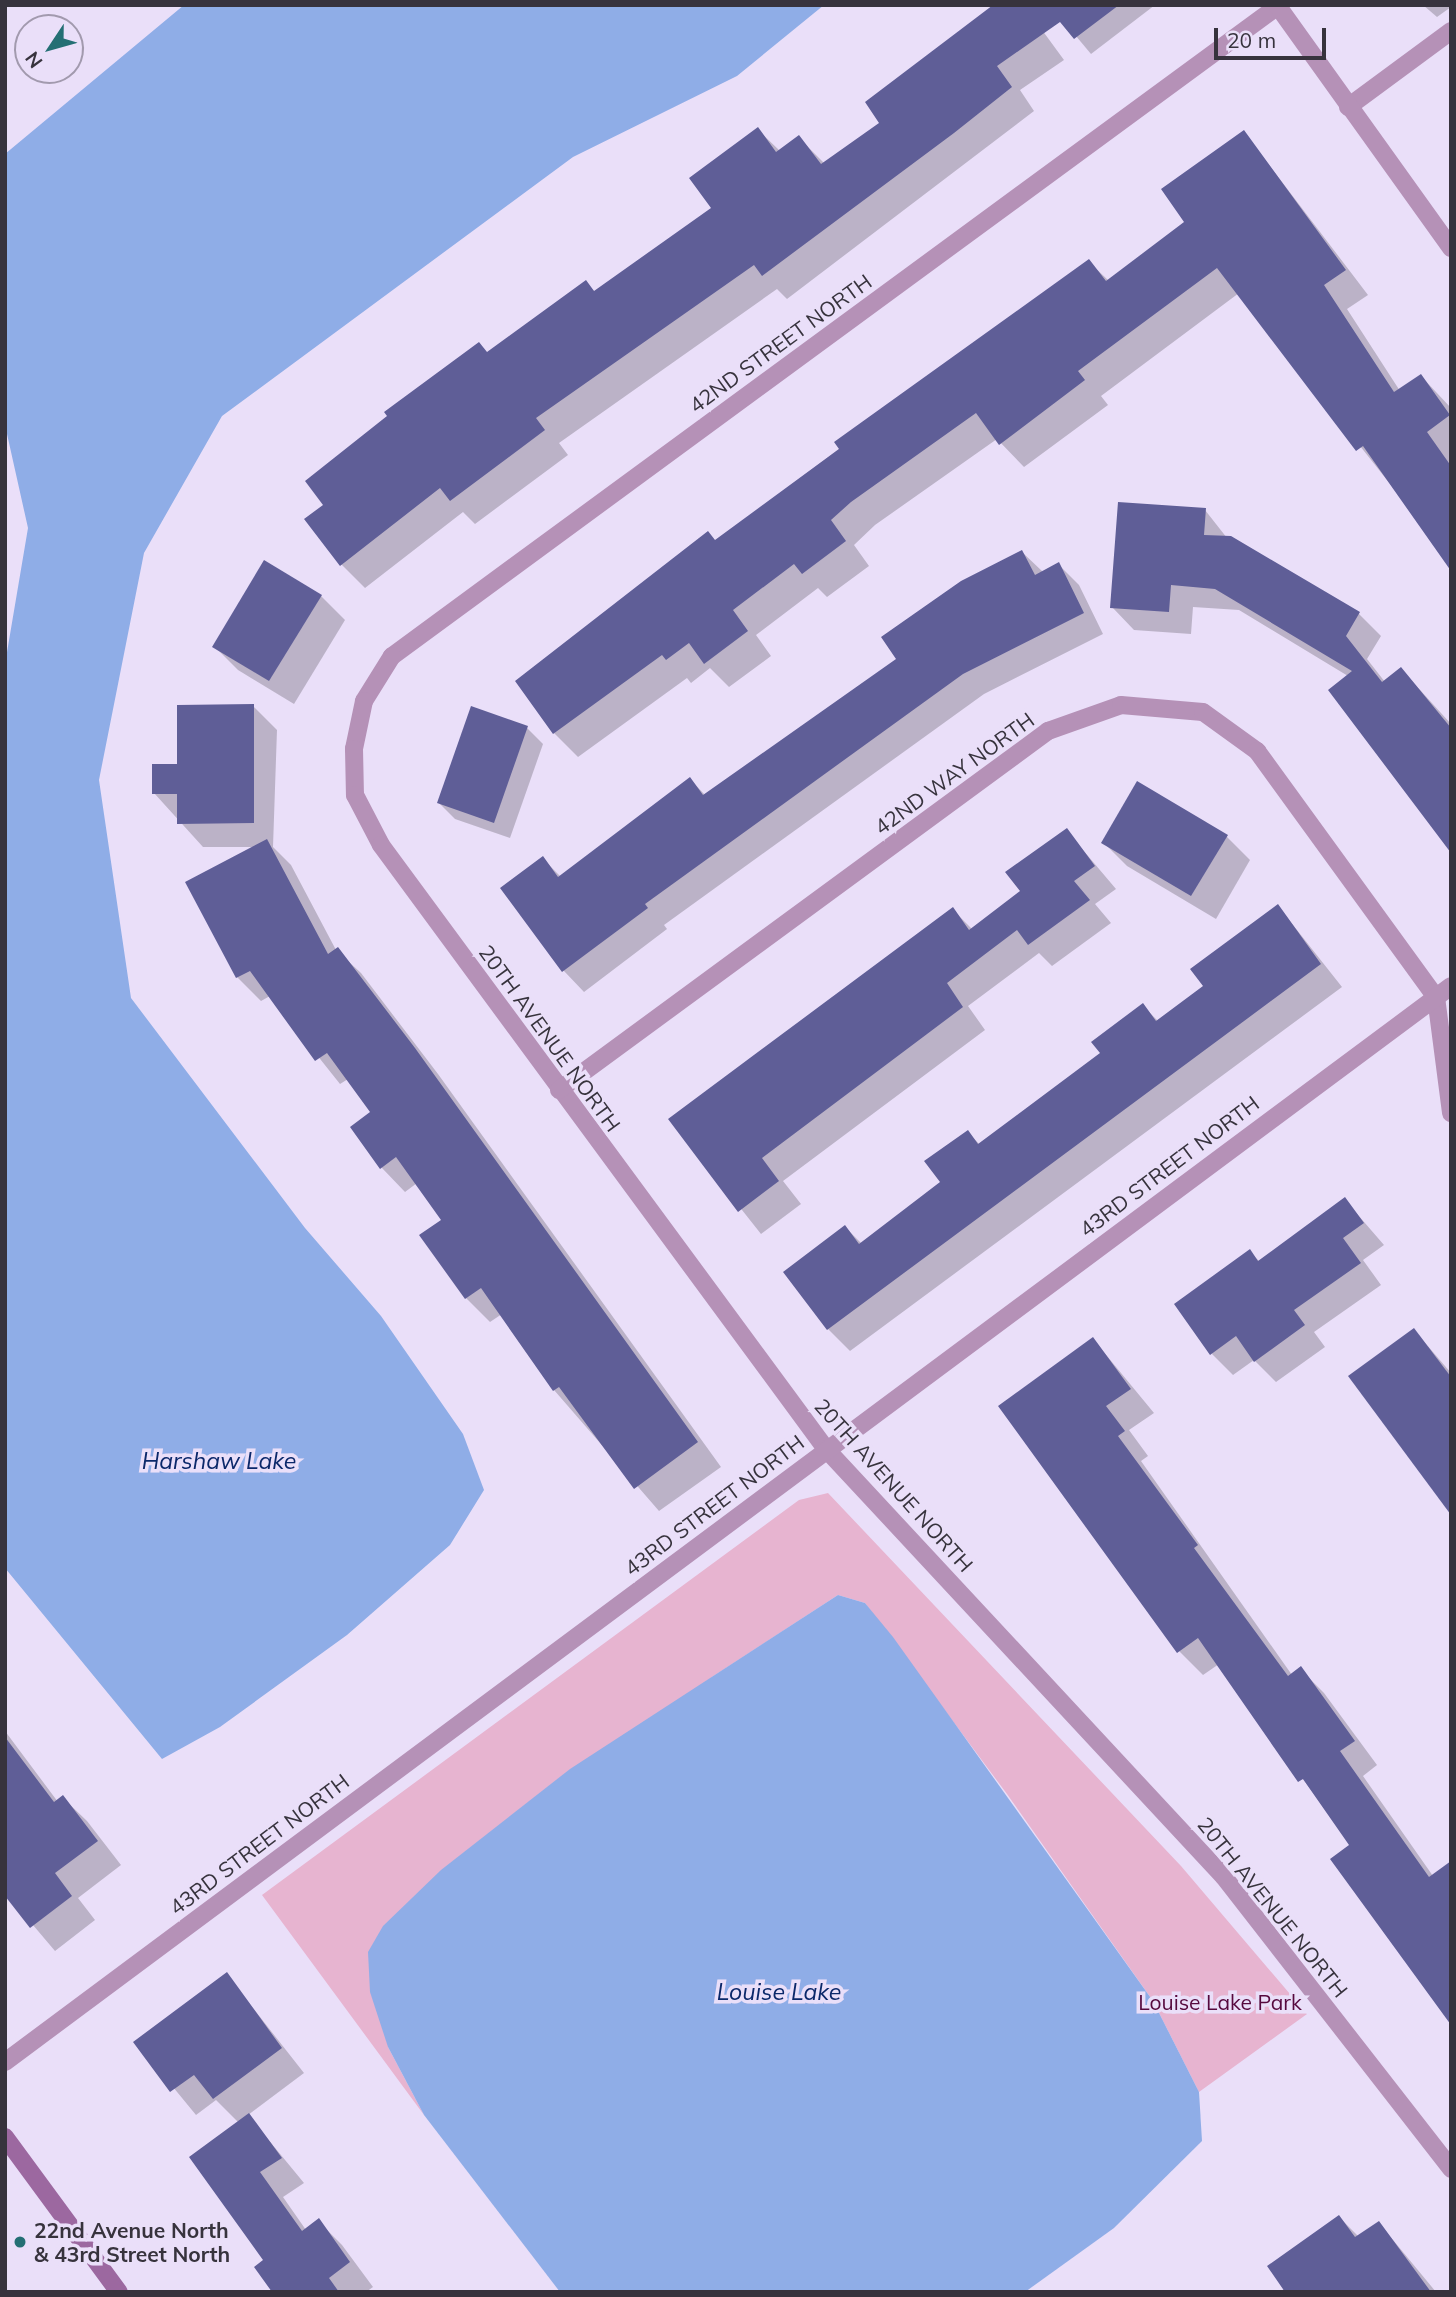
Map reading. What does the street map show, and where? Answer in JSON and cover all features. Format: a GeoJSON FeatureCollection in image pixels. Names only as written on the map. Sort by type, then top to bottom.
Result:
{"type":"FeatureCollection","features":[{"type":"Feature","properties":{"kind":"main road"},"geometry":{"type":"LineString","coordinates":[[5,2137],[119,2292]]}},
{"type":"Feature","properties":{"kind":"street"},"geometry":{"type":"LineString","coordinates":[[1277,5],[1451,248]]}},
{"type":"Feature","properties":{"kind":"street","name":"42ND STREET NORTH"},"geometry":{"type":"LineString","coordinates":[[354,749],[365,701],[392,656],[1277,5]]}},
{"type":"Feature","properties":{"kind":"street"},"geometry":{"type":"LineString","coordinates":[[1348,107],[1451,31]]}},
{"type":"Feature","properties":{"kind":"street","name":"42ND WAY NORTH"},"geometry":{"type":"LineString","coordinates":[[559,1090],[1048,731],[1121,705],[1203,712],[1257,751],[1436,997]]}},
{"type":"Feature","properties":{"kind":"street","name":"20TH AVENUE NORTH"},"geometry":{"type":"LineString","coordinates":[[354,749],[355,795],[381,845],[826,1450],[1224,1877],[1451,2169]]}},
{"type":"Feature","properties":{"kind":"street","name":"43RD STREET NORTH"},"geometry":{"type":"LineString","coordinates":[[5,2062],[1451,986]]}},
{"type":"Feature","properties":{"kind":"street"},"geometry":{"type":"LineString","coordinates":[[1436,997],[1451,1114]]}},
{"type":"Feature","properties":{"kind":"green space","name":"Louise Lake Park"},"geometry":{"type":"Polygon","coordinates":[[[828,1493],[1181,1866],[1307,2014],[1199,2092],[1153,2001],[1007,1794],[865,1603],[838,1595],[712,1677],[388,2047],[424,2115],[262,1895],[799,1500],[828,1493]]]}},
{"type":"Feature","properties":{"kind":"water","name":"Harshaw Lake"},"geometry":{"type":"Polygon","coordinates":[[[184,5],[824,5],[737,76],[573,157],[222,416],[144,553],[99,780],[131,998],[305,1228],[381,1316],[463,1434],[484,1490],[450,1545],[347,1635],[220,1727],[162,1759],[5,1568],[5,664],[28,528],[5,425],[5,154],[184,5]]]}},
{"type":"Feature","properties":{"kind":"water","name":"Louise Lake"},"geometry":{"type":"Polygon","coordinates":[[[838,1595],[865,1603],[893,1637],[1153,2001],[1199,2092],[1202,2141],[1114,2228],[1025,2292],[560,2292],[424,2115],[388,2047],[370,1992],[368,1952],[383,1926],[441,1870],[570,1769],[838,1595]]]}},
{"type":"Feature","properties":{"kind":"building"},"geometry":{"type":"Polygon","coordinates":[[[993,5],[1119,5],[1074,39],[1060,22],[997,66],[1012,87],[954,133],[762,276],[754,265],[536,418],[545,430],[450,501],[440,488],[340,566],[304,519],[323,505],[305,481],[387,416],[384,412],[479,342],[487,352],[586,280],[594,291],[711,208],[689,178],[758,127],[776,152],[799,135],[821,164],[879,123],[865,102],[993,5]]]}},
{"type":"Feature","properties":{"kind":"building"},"geometry":{"type":"Polygon","coordinates":[[[1244,130],[1346,270],[1324,285],[1394,392],[1421,374],[1450,415],[1427,432],[1451,466],[1451,571],[1363,446],[1356,451],[1217,268],[1078,371],[1085,380],[999,445],[976,413],[851,502],[831,520],[846,541],[802,574],[794,564],[733,610],[748,631],[704,664],[689,643],[666,660],[662,655],[553,734],[515,681],[708,531],[715,540],[839,449],[834,442],[1089,259],[1106,281],[1184,222],[1161,189],[1244,130]]]}},
{"type":"Feature","properties":{"kind":"building"},"geometry":{"type":"Polygon","coordinates":[[[1118,502],[1206,508],[1204,535],[1231,536],[1360,612],[1346,636],[1382,682],[1401,667],[1451,728],[1451,853],[1328,690],[1352,671],[1215,589],[1171,585],[1169,612],[1110,608],[1118,502]]]}},
{"type":"Feature","properties":{"kind":"building"},"geometry":{"type":"Polygon","coordinates":[[[1022,550],[1035,575],[1059,562],[1084,613],[963,674],[645,904],[648,908],[562,972],[500,888],[543,856],[558,877],[690,777],[703,795],[896,659],[881,637],[961,581],[1022,550]]]}},
{"type":"Feature","properties":{"kind":"building"},"geometry":{"type":"Polygon","coordinates":[[[264,560],[322,595],[269,681],[212,647],[264,560]]]}},
{"type":"Feature","properties":{"kind":"building"},"geometry":{"type":"Polygon","coordinates":[[[254,704],[254,823],[177,824],[177,794],[152,794],[152,764],[177,764],[177,705],[254,704]]]}},
{"type":"Feature","properties":{"kind":"building"},"geometry":{"type":"Polygon","coordinates":[[[471,706],[528,726],[494,823],[437,803],[471,706]]]}},
{"type":"Feature","properties":{"kind":"building"},"geometry":{"type":"Polygon","coordinates":[[[1137,781],[1228,835],[1191,896],[1101,843],[1137,781]]]}},
{"type":"Feature","properties":{"kind":"building"},"geometry":{"type":"Polygon","coordinates":[[[1067,828],[1095,866],[1074,881],[1090,900],[1028,945],[1017,930],[947,983],[963,1007],[762,1158],[779,1181],[738,1212],[668,1119],[953,907],[969,930],[1020,891],[1005,872],[1067,828]]]}},
{"type":"Feature","properties":{"kind":"building"},"geometry":{"type":"Polygon","coordinates":[[[267,839],[328,954],[338,947],[415,1048],[698,1442],[634,1489],[559,1387],[553,1391],[481,1288],[465,1299],[419,1235],[441,1220],[396,1157],[380,1169],[350,1127],[370,1112],[327,1053],[315,1061],[250,971],[236,978],[185,882],[267,839]]]}},
{"type":"Feature","properties":{"kind":"building"},"geometry":{"type":"Polygon","coordinates":[[[1278,904],[1321,964],[827,1330],[783,1272],[845,1225],[859,1244],[940,1182],[924,1161],[968,1130],[978,1144],[1100,1053],[1091,1042],[1143,1003],[1156,1021],[1203,986],[1190,969],[1278,904]]]}},
{"type":"Feature","properties":{"kind":"building"},"geometry":{"type":"Polygon","coordinates":[[[1345,1197],[1364,1223],[1343,1238],[1361,1263],[1294,1310],[1305,1325],[1254,1362],[1236,1336],[1210,1355],[1174,1304],[1250,1249],[1258,1261],[1345,1197]]]}},
{"type":"Feature","properties":{"kind":"building"},"geometry":{"type":"Polygon","coordinates":[[[1414,1328],[1451,1377],[1451,1515],[1348,1376],[1414,1328]]]}},
{"type":"Feature","properties":{"kind":"building"},"geometry":{"type":"Polygon","coordinates":[[[1093,1337],[1131,1389],[1106,1406],[1125,1431],[1118,1436],[1198,1545],[1194,1548],[1288,1676],[1301,1666],[1355,1741],[1340,1751],[1429,1877],[1451,1861],[1451,2025],[1330,1859],[1349,1845],[1303,1779],[1298,1782],[1198,1638],[1177,1653],[998,1406],[1093,1337]]]}},
{"type":"Feature","properties":{"kind":"building"},"geometry":{"type":"Polygon","coordinates":[[[5,1737],[54,1802],[63,1795],[98,1841],[55,1873],[72,1896],[30,1928],[5,1896],[5,1737]]]}},
{"type":"Feature","properties":{"kind":"building"},"geometry":{"type":"Polygon","coordinates":[[[227,1972],[282,2048],[213,2099],[194,2075],[170,2092],[133,2042],[227,1972]]]}},
{"type":"Feature","properties":{"kind":"building"},"geometry":{"type":"Polygon","coordinates":[[[249,2113],[282,2158],[260,2172],[302,2231],[319,2218],[350,2262],[329,2278],[339,2292],[272,2292],[254,2267],[263,2260],[189,2157],[249,2113]]]}},
{"type":"Feature","properties":{"kind":"building"},"geometry":{"type":"Polygon","coordinates":[[[1339,2215],[1355,2237],[1379,2221],[1431,2292],[1285,2292],[1267,2266],[1339,2215]]]}},
{"type":"Feature","properties":{"kind":"place","name":"22nd Avenue North & 43rd Street North"},"geometry":{"type":"Point","coordinates":[20,2242]}}]}
